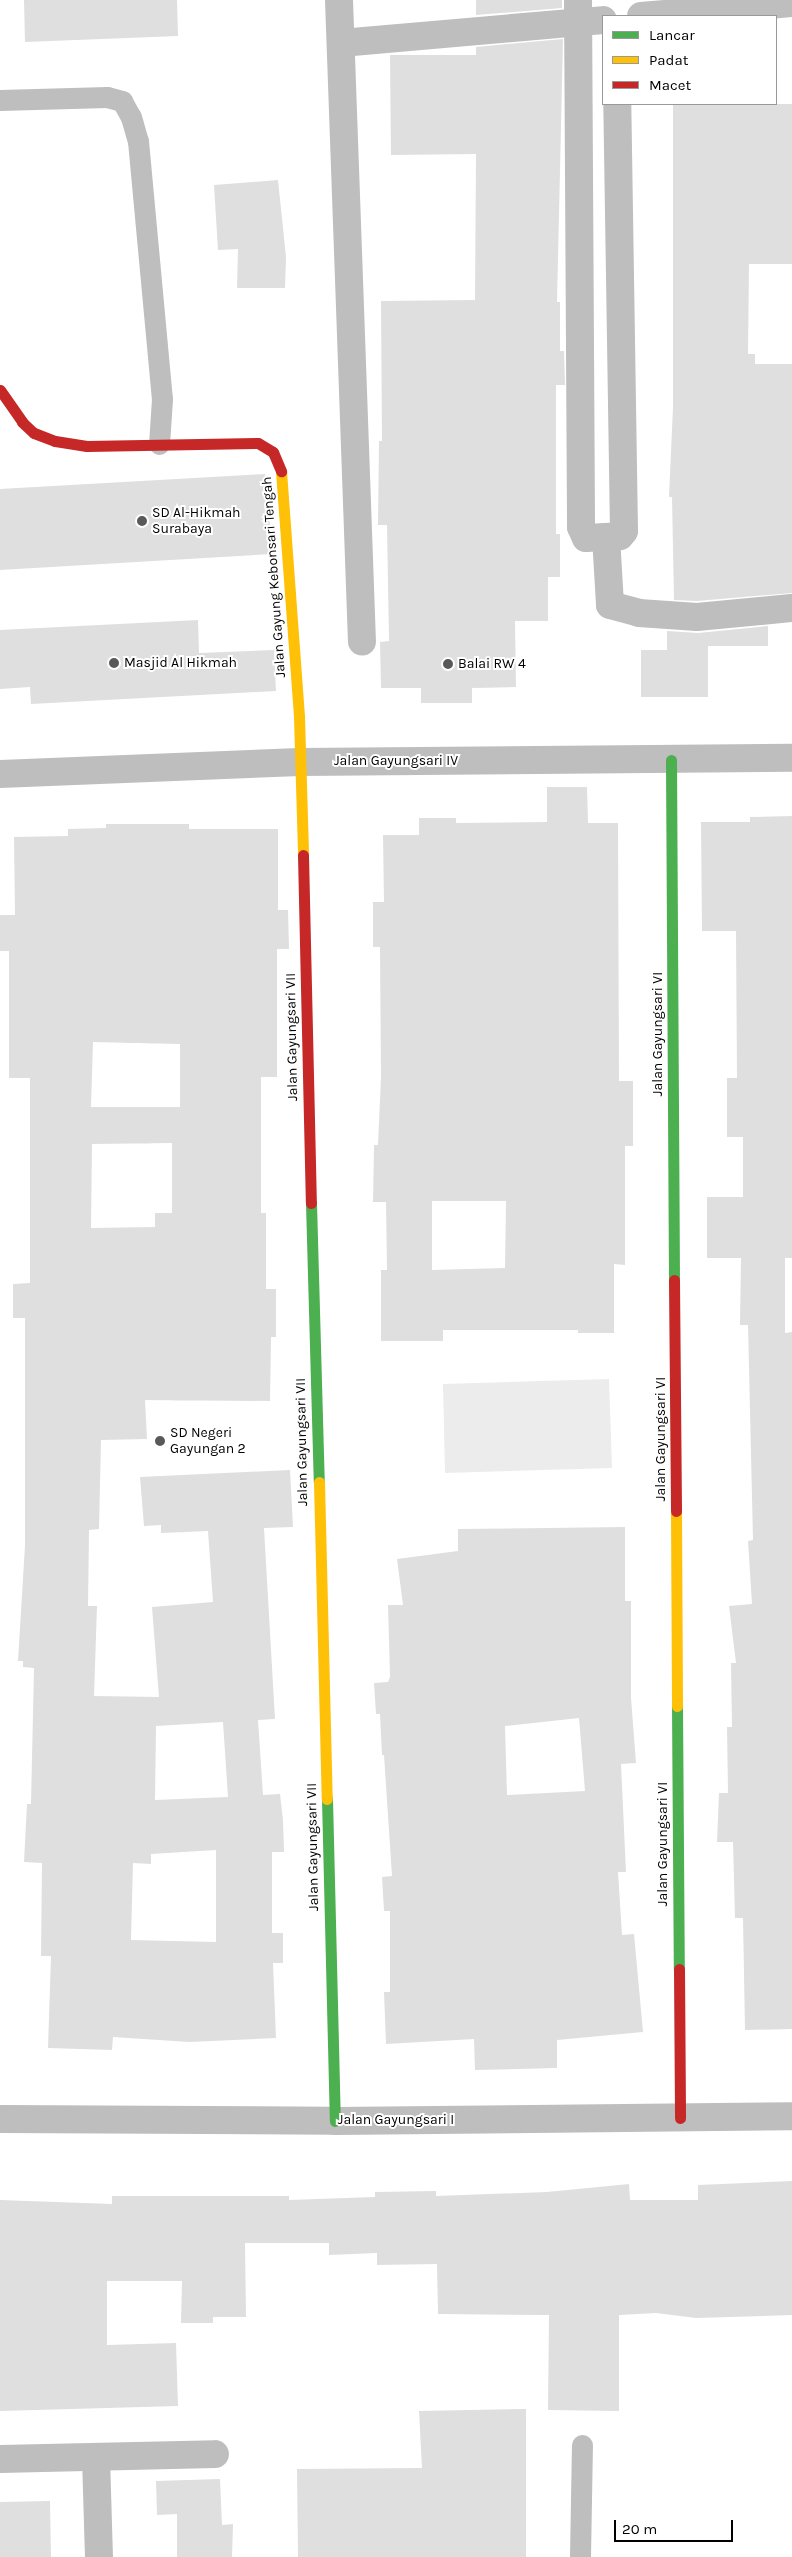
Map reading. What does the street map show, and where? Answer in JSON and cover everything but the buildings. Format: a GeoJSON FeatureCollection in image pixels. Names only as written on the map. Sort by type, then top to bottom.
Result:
{"type":"FeatureCollection","features":[{"type":"Feature","properties":{"kind":"street"},"geometry":{"type":"LineString","coordinates":[[339,0],[362,642]]}},
{"type":"Feature","properties":{"kind":"street"},"geometry":{"type":"LineString","coordinates":[[616,0],[616,15]]}},
{"type":"Feature","properties":{"kind":"street"},"geometry":{"type":"LineString","coordinates":[[653,15],[792,3]]}},
{"type":"Feature","properties":{"kind":"street"},"geometry":{"type":"LineString","coordinates":[[341,43],[587,14],[581,527],[586,538],[620,536],[624,525],[617,105]]}},
{"type":"Feature","properties":{"kind":"street","name":"Jalan Gayung Kebonsari Tengah"},"geometry":{"type":"LineString","coordinates":[[0,390],[9,407],[22,422],[34,433],[55,441],[86,446],[258,443],[269,448],[279,462],[283,475],[300,762]]}},
{"type":"Feature","properties":{"kind":"street"},"geometry":{"type":"LineString","coordinates":[[606,537],[610,605],[639,613],[697,617],[792,608]]}},
{"type":"Feature","properties":{"kind":"street","name":"Jalan Gayungsari IV"},"geometry":{"type":"LineString","coordinates":[[0,774],[300,762],[792,758]]}},
{"type":"Feature","properties":{"kind":"street","name":"Jalan Gayungsari VI"},"geometry":{"type":"LineString","coordinates":[[671,760],[680,2118]]}},
{"type":"Feature","properties":{"kind":"street","name":"Jalan Gayungsari VII"},"geometry":{"type":"LineString","coordinates":[[300,762],[335,2121]]}},
{"type":"Feature","properties":{"kind":"street","name":"Jalan Gayungsari I"},"geometry":{"type":"LineString","coordinates":[[0,2119],[335,2121],[792,2116]]}},
{"type":"Feature","properties":{"kind":"street"},"geometry":{"type":"LineString","coordinates":[[0,2459],[216,2454]]}},
{"type":"Feature","properties":{"kind":"street"},"geometry":{"type":"LineString","coordinates":[[96,2457],[99,2557]]}},
{"type":"Feature","properties":{"kind":"lane"},"geometry":{"type":"LineString","coordinates":[[0,100],[107,97],[122,101],[131,117],[138,141],[162,399],[159,444]]}},
{"type":"Feature","properties":{"kind":"lane"},"geometry":{"type":"LineString","coordinates":[[580,2557],[582,2445]]}},
{"type":"Feature","properties":{"kind":"shaded area"},"geometry":{"type":"Polygon","coordinates":[[[609,1379],[612,1468],[445,1473],[443,1384],[609,1379]]]}},
{"type":"Feature","properties":{"kind":"traffic: fast"},"geometry":{"type":"LineString","coordinates":[[671,760],[674,1280]]}},
{"type":"Feature","properties":{"kind":"traffic: fast"},"geometry":{"type":"LineString","coordinates":[[311,1203],[319,1482]]}},
{"type":"Feature","properties":{"kind":"traffic: fast"},"geometry":{"type":"LineString","coordinates":[[677,1706],[679,1969]]}},
{"type":"Feature","properties":{"kind":"traffic: fast"},"geometry":{"type":"LineString","coordinates":[[327,1799],[335,2121]]}},
{"type":"Feature","properties":{"kind":"traffic: slow"},"geometry":{"type":"LineString","coordinates":[[281,471],[299,717],[303,855]]}},
{"type":"Feature","properties":{"kind":"traffic: slow"},"geometry":{"type":"LineString","coordinates":[[319,1482],[327,1799]]}},
{"type":"Feature","properties":{"kind":"traffic: slow"},"geometry":{"type":"LineString","coordinates":[[676,1511],[677,1706]]}},
{"type":"Feature","properties":{"kind":"traffic: jam"},"geometry":{"type":"LineString","coordinates":[[0,390],[22,422],[34,433],[55,441],[87,446],[258,443],[273,452],[281,471]]}},
{"type":"Feature","properties":{"kind":"traffic: jam"},"geometry":{"type":"LineString","coordinates":[[303,855],[311,1203]]}},
{"type":"Feature","properties":{"kind":"traffic: jam"},"geometry":{"type":"LineString","coordinates":[[674,1280],[676,1511]]}},
{"type":"Feature","properties":{"kind":"traffic: jam"},"geometry":{"type":"LineString","coordinates":[[679,1969],[680,2118]]}},
{"type":"Feature","properties":{"kind":"place","name":"SD Al-Hikmah Surabaya"},"geometry":{"type":"Point","coordinates":[142,521]}},
{"type":"Feature","properties":{"kind":"place","name":"Masjid Al Hikmah"},"geometry":{"type":"Point","coordinates":[114,663]}},
{"type":"Feature","properties":{"kind":"place","name":"Balai RW 4"},"geometry":{"type":"Point","coordinates":[448,664]}},
{"type":"Feature","properties":{"kind":"place","name":"SD Negeri Gayungan 2"},"geometry":{"type":"Point","coordinates":[160,1441]}}]}
